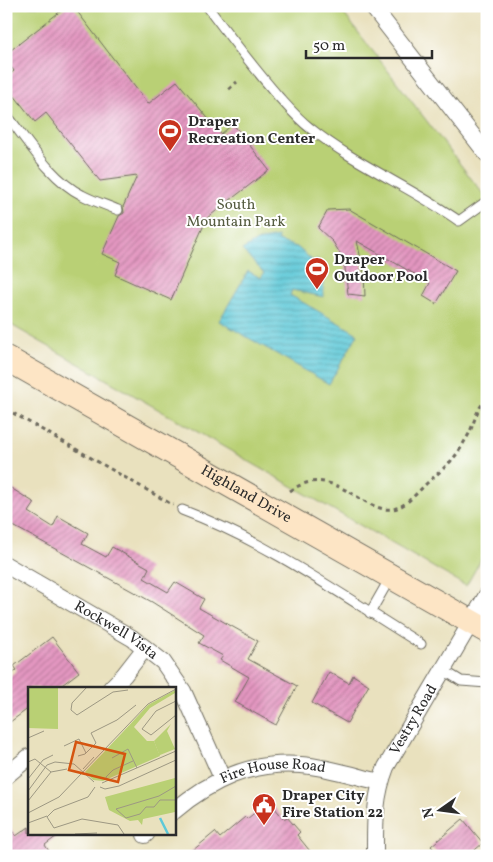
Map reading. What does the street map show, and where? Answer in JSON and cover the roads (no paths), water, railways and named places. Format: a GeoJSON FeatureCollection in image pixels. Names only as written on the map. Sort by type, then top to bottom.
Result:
{"type":"FeatureCollection","features":[{"type":"Feature","properties":{"kind":"main road","name":"Highland Drive"},"geometry":{"type":"LineString","coordinates":[[6,358],[479,627]]}},
{"type":"Feature","properties":{"kind":"street"},"geometry":{"type":"LineString","coordinates":[[372,6],[487,154]]}},
{"type":"Feature","properties":{"kind":"street","name":"Rockwell Vista"},"geometry":{"type":"LineString","coordinates":[[6,565],[115,627],[163,662],[184,691],[222,778]]}},
{"type":"Feature","properties":{"kind":"street","name":"Vestry Road"},"geometry":{"type":"LineString","coordinates":[[375,856],[375,811],[380,782],[386,767],[443,670],[479,627],[487,595]]}},
{"type":"Feature","properties":{"kind":"street"},"geometry":{"type":"LineString","coordinates":[[112,687],[145,648]]}},
{"type":"Feature","properties":{"kind":"street"},"geometry":{"type":"LineString","coordinates":[[6,776],[28,758]]}},
{"type":"Feature","properties":{"kind":"street","name":"Fire House Road"},"geometry":{"type":"LineString","coordinates":[[175,810],[222,778],[261,767],[295,764],[324,768],[380,782]]}},
{"type":"Feature","properties":{"kind":"lane"},"geometry":{"type":"LineString","coordinates":[[207,6],[224,31],[265,81],[309,128],[370,168],[444,210],[459,221],[487,201]]}},
{"type":"Feature","properties":{"kind":"lane"},"geometry":{"type":"LineString","coordinates":[[6,114],[47,165],[70,187],[82,195],[118,210]]}},
{"type":"Feature","properties":{"kind":"lane"},"geometry":{"type":"LineString","coordinates":[[182,510],[208,520],[273,552],[421,644]]}},
{"type":"Feature","properties":{"kind":"lane"},"geometry":{"type":"LineString","coordinates":[[370,613],[391,577]]}},
{"type":"Feature","properties":{"kind":"lane"},"geometry":{"type":"LineString","coordinates":[[443,670],[461,681],[487,683]]}},
{"type":"Feature","properties":{"kind":"water"},"geometry":{"type":"Polygon","coordinates":[[[278,237],[278,241],[297,247],[313,261],[317,259],[323,275],[324,297],[292,290],[290,295],[358,334],[329,384],[219,321],[248,271],[261,278],[264,273],[242,250],[257,241],[278,237]]]}},
{"type":"Feature","properties":{"kind":"place","name":"Draper Recreation Center"},"geometry":{"type":"Point","coordinates":[170,152]}},
{"type":"Feature","properties":{"kind":"place","name":"Draper Outdoor Pool"},"geometry":{"type":"Point","coordinates":[317,290]}},
{"type":"Feature","properties":{"kind":"place","name":"Draper City Fire Station 22"},"geometry":{"type":"Point","coordinates":[264,826]}},
{"type":"Feature","properties":{"kind":"park label","name":"South Mountain Park"},"geometry":{"type":"Point","coordinates":[236,214]}}]}
